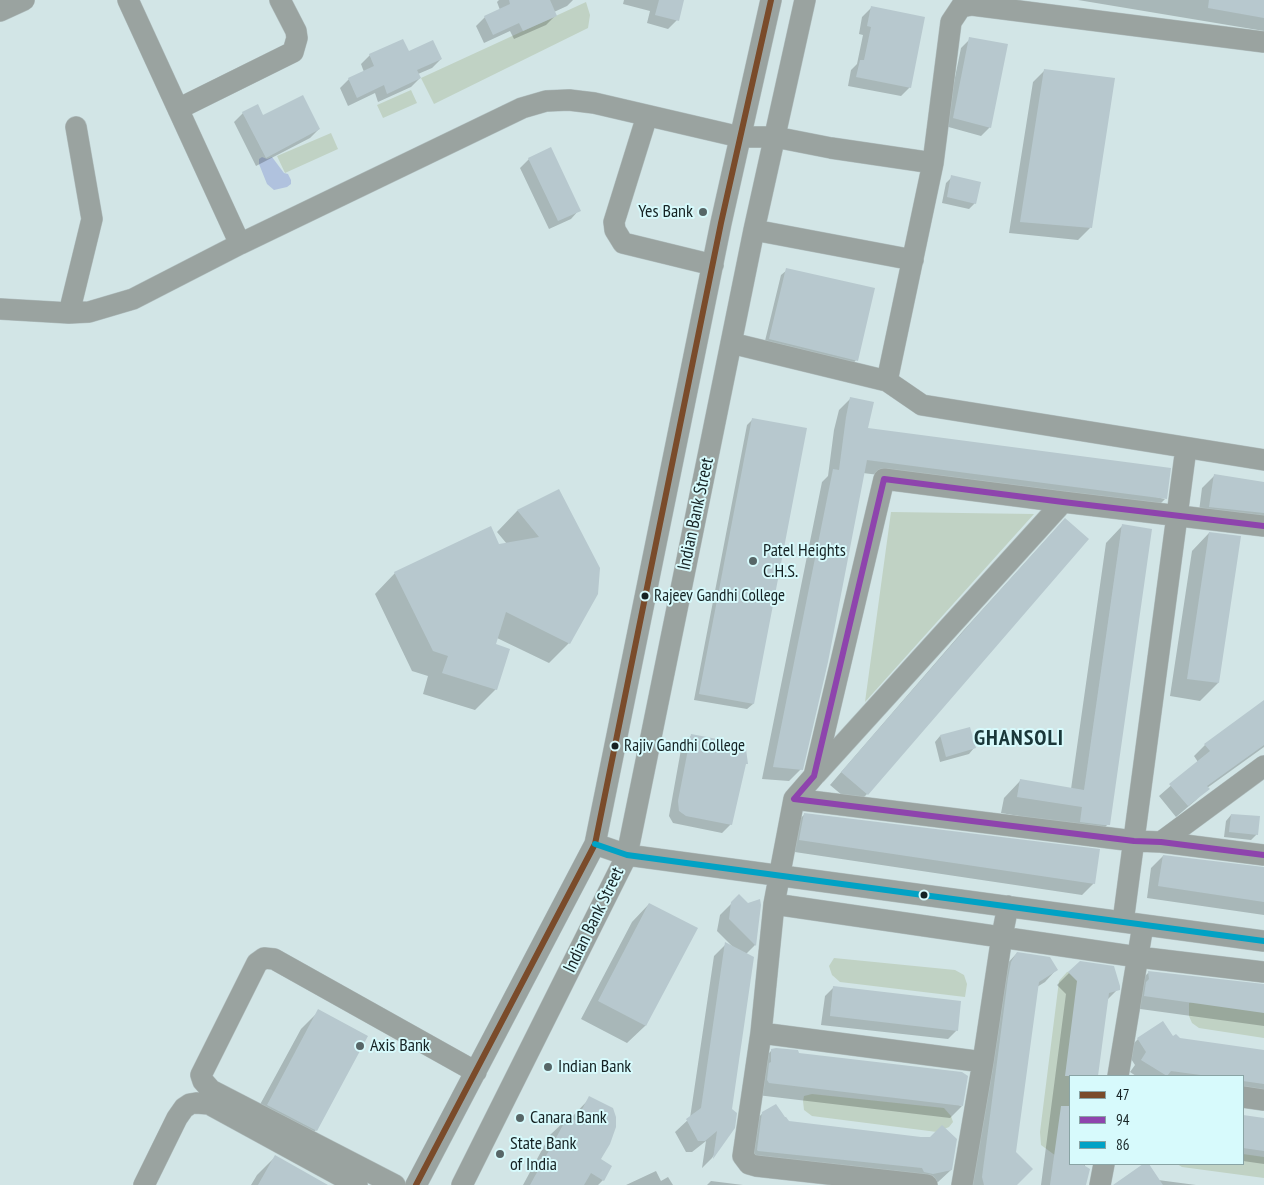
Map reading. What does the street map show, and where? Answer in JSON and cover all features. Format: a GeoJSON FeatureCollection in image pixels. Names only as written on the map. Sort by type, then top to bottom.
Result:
{"type":"FeatureCollection","features":[{"type":"Feature","properties":{"kind":"street"},"geometry":{"type":"LineString","coordinates":[[0,11],[24,0]]}},
{"type":"Feature","properties":{"kind":"street"},"geometry":{"type":"LineString","coordinates":[[128,0],[240,244]]}},
{"type":"Feature","properties":{"kind":"street"},"geometry":{"type":"LineString","coordinates":[[178,109],[293,52],[297,38],[296,31],[280,0]]}},
{"type":"Feature","properties":{"kind":"street","name":"Indian Bank Street"},"geometry":{"type":"LineString","coordinates":[[416,1185],[595,844],[713,265],[771,0]]}},
{"type":"Feature","properties":{"kind":"street","name":"Indian Bank Street"},"geometry":{"type":"LineString","coordinates":[[462,1185],[627,855],[754,230],[805,0]]}},
{"type":"Feature","properties":{"kind":"street"},"geometry":{"type":"LineString","coordinates":[[887,381],[933,163],[950,22],[961,8],[973,2],[1264,42]]}},
{"type":"Feature","properties":{"kind":"street"},"geometry":{"type":"LineString","coordinates":[[0,309],[68,313],[89,312],[133,299],[240,244],[522,108],[546,101],[570,100],[594,103],[740,137],[775,137],[831,148],[933,163]]}},
{"type":"Feature","properties":{"kind":"street"},"geometry":{"type":"LineString","coordinates":[[647,116],[614,222],[615,230],[623,243],[713,265]]}},
{"type":"Feature","properties":{"kind":"street"},"geometry":{"type":"LineString","coordinates":[[68,313],[92,219],[76,127]]}},
{"type":"Feature","properties":{"kind":"street"},"geometry":{"type":"LineString","coordinates":[[754,230],[913,260]]}},
{"type":"Feature","properties":{"kind":"street"},"geometry":{"type":"LineString","coordinates":[[731,343],[887,381],[922,405],[1264,460]]}},
{"type":"Feature","properties":{"kind":"street"},"geometry":{"type":"LineString","coordinates":[[1118,1075],[1138,956],[1133,923],[1134,841],[1186,448]]}},
{"type":"Feature","properties":{"kind":"street"},"geometry":{"type":"LineString","coordinates":[[814,776],[884,478],[1264,526]]}},
{"type":"Feature","properties":{"kind":"street"},"geometry":{"type":"LineString","coordinates":[[927,1185],[749,1164],[743,1156],[761,1034],[774,904],[794,800],[1063,502]]}},
{"type":"Feature","properties":{"kind":"street"},"geometry":{"type":"LineString","coordinates":[[1161,842],[1264,766]]}},
{"type":"Feature","properties":{"kind":"street"},"geometry":{"type":"LineString","coordinates":[[794,800],[1264,855]]}},
{"type":"Feature","properties":{"kind":"street"},"geometry":{"type":"LineString","coordinates":[[595,844],[627,855],[1264,941]]}},
{"type":"Feature","properties":{"kind":"street"},"geometry":{"type":"LineString","coordinates":[[774,904],[1264,972]]}},
{"type":"Feature","properties":{"kind":"street"},"geometry":{"type":"LineString","coordinates":[[962,1185],[1008,906]]}},
{"type":"Feature","properties":{"kind":"street"},"geometry":{"type":"LineString","coordinates":[[395,1185],[211,1090],[203,1081],[201,1075],[257,963],[264,958],[274,959],[476,1072]]}},
{"type":"Feature","properties":{"kind":"street"},"geometry":{"type":"LineString","coordinates":[[761,1034],[983,1062]]}},
{"type":"Feature","properties":{"kind":"street"},"geometry":{"type":"LineString","coordinates":[[1244,1097],[1264,1100]]}},
{"type":"Feature","properties":{"kind":"street"},"geometry":{"type":"LineString","coordinates":[[144,1185],[177,1118],[184,1108],[190,1104],[209,1104],[357,1185]]}},
{"type":"Feature","properties":{"kind":"street"},"geometry":{"type":"LineString","coordinates":[[1100,1185],[1104,1165]]}},
{"type":"Feature","properties":{"kind":"green space"},"geometry":{"type":"Polygon","coordinates":[[[586,2],[590,15],[588,28],[434,104],[421,78],[586,2]]]}},
{"type":"Feature","properties":{"kind":"green space"},"geometry":{"type":"Polygon","coordinates":[[[411,90],[417,103],[383,118],[377,105],[411,90]]]}},
{"type":"Feature","properties":{"kind":"green space"},"geometry":{"type":"Polygon","coordinates":[[[331,133],[338,149],[285,173],[277,156],[331,133]]]}},
{"type":"Feature","properties":{"kind":"green space"},"geometry":{"type":"Polygon","coordinates":[[[891,512],[1034,514],[865,702],[891,512]]]}},
{"type":"Feature","properties":{"kind":"green space"},"geometry":{"type":"Polygon","coordinates":[[[834,958],[955,970],[964,975],[967,984],[965,997],[840,982],[832,975],[829,966],[834,958]]]}},
{"type":"Feature","properties":{"kind":"green space"},"geometry":{"type":"Polygon","coordinates":[[[1079,970],[1088,984],[1077,1075],[1069,1075],[1069,1136],[1056,1156],[1041,1145],[1040,1132],[1059,981],[1067,972],[1079,970]]]}},
{"type":"Feature","properties":{"kind":"green space"},"geometry":{"type":"Polygon","coordinates":[[[1200,999],[1264,1007],[1264,1038],[1199,1028],[1192,1023],[1189,1016],[1189,1003],[1200,999]]]}},
{"type":"Feature","properties":{"kind":"green space"},"geometry":{"type":"Polygon","coordinates":[[[812,1094],[944,1108],[951,1116],[953,1122],[949,1127],[937,1132],[812,1116],[804,1110],[803,1101],[804,1096],[812,1094]]]}},
{"type":"Feature","properties":{"kind":"green space"},"geometry":{"type":"Polygon","coordinates":[[[1244,1154],[1264,1157],[1264,1178],[1179,1165],[1244,1165],[1244,1154]]]}},
{"type":"Feature","properties":{"kind":"water"},"geometry":{"type":"Polygon","coordinates":[[[262,157],[267,159],[272,157],[284,173],[288,174],[291,184],[274,190],[267,184],[259,164],[259,159],[262,157]]]}},
{"type":"Feature","properties":{"kind":"building"},"geometry":{"type":"Polygon","coordinates":[[[509,0],[550,0],[557,16],[523,31],[519,23],[493,35],[484,16],[510,4],[509,0]]]}},
{"type":"Feature","properties":{"kind":"building"},"geometry":{"type":"Polygon","coordinates":[[[659,0],[684,0],[679,21],[655,15],[659,0]]]}},
{"type":"Feature","properties":{"kind":"building"},"geometry":{"type":"Polygon","coordinates":[[[1209,0],[1264,0],[1264,18],[1208,8],[1209,0]]]}},
{"type":"Feature","properties":{"kind":"building"},"geometry":{"type":"Polygon","coordinates":[[[871,6],[925,17],[911,88],[856,77],[860,60],[864,60],[871,27],[867,26],[871,6]]]}},
{"type":"Feature","properties":{"kind":"building"},"geometry":{"type":"Polygon","coordinates":[[[969,37],[1008,44],[991,128],[953,118],[969,37]]]}},
{"type":"Feature","properties":{"kind":"building"},"geometry":{"type":"Polygon","coordinates":[[[403,39],[409,51],[433,40],[442,59],[417,70],[421,78],[387,94],[384,85],[357,98],[348,78],[374,66],[369,54],[403,39]]]}},
{"type":"Feature","properties":{"kind":"building"},"geometry":{"type":"Polygon","coordinates":[[[1044,69],[1115,78],[1092,228],[1020,222],[1044,69]]]}},
{"type":"Feature","properties":{"kind":"building"},"geometry":{"type":"Polygon","coordinates":[[[303,95],[320,129],[266,158],[242,112],[258,104],[263,115],[303,95]]]}},
{"type":"Feature","properties":{"kind":"building"},"geometry":{"type":"Polygon","coordinates":[[[551,147],[581,211],[558,221],[528,158],[551,147]]]}},
{"type":"Feature","properties":{"kind":"building"},"geometry":{"type":"Polygon","coordinates":[[[951,175],[981,182],[976,204],[947,197],[951,175]]]}},
{"type":"Feature","properties":{"kind":"building"},"geometry":{"type":"Polygon","coordinates":[[[786,268],[875,288],[858,361],[769,339],[786,268]]]}},
{"type":"Feature","properties":{"kind":"building"},"geometry":{"type":"Polygon","coordinates":[[[850,397],[874,402],[868,428],[1171,468],[1167,499],[867,460],[828,662],[803,770],[773,767],[833,469],[839,470],[850,397]]]}},
{"type":"Feature","properties":{"kind":"building","name":"Patel Heights C.H.S."},"geometry":{"type":"Polygon","coordinates":[[[752,418],[807,428],[754,704],[699,694],[752,418]]]}},
{"type":"Feature","properties":{"kind":"building"},"geometry":{"type":"Polygon","coordinates":[[[1214,474],[1264,482],[1264,513],[1209,507],[1214,474]]]}},
{"type":"Feature","properties":{"kind":"building"},"geometry":{"type":"Polygon","coordinates":[[[559,489],[600,568],[598,594],[570,644],[506,612],[496,644],[510,649],[497,690],[442,673],[448,656],[433,651],[394,572],[491,526],[499,544],[539,537],[517,510],[559,489]]]}},
{"type":"Feature","properties":{"kind":"building"},"geometry":{"type":"Polygon","coordinates":[[[1065,518],[1089,539],[868,795],[841,772],[1065,518]]]}},
{"type":"Feature","properties":{"kind":"building"},"geometry":{"type":"Polygon","coordinates":[[[1122,524],[1152,529],[1110,825],[1104,825],[1080,822],[1082,807],[1017,797],[1020,779],[1084,790],[1122,524]]]}},
{"type":"Feature","properties":{"kind":"building"},"geometry":{"type":"Polygon","coordinates":[[[1209,532],[1241,536],[1219,683],[1187,679],[1209,532]]]}},
{"type":"Feature","properties":{"kind":"building"},"geometry":{"type":"Polygon","coordinates":[[[1264,700],[1264,745],[1207,786],[1210,789],[1188,806],[1169,784],[1210,751],[1204,744],[1264,700]]]}},
{"type":"Feature","properties":{"kind":"building"},"geometry":{"type":"Polygon","coordinates":[[[970,727],[976,748],[946,757],[940,735],[970,727]]]}},
{"type":"Feature","properties":{"kind":"building"},"geometry":{"type":"Polygon","coordinates":[[[691,734],[738,743],[746,749],[748,764],[746,764],[732,825],[686,816],[679,811],[678,801],[691,734]]]}},
{"type":"Feature","properties":{"kind":"building"},"geometry":{"type":"Polygon","coordinates":[[[804,813],[1100,849],[1095,884],[799,840],[804,813]]]}},
{"type":"Feature","properties":{"kind":"building"},"geometry":{"type":"Polygon","coordinates":[[[1231,814],[1260,816],[1258,835],[1229,832],[1231,814]]]}},
{"type":"Feature","properties":{"kind":"building"},"geometry":{"type":"Polygon","coordinates":[[[1163,855],[1264,867],[1264,902],[1158,886],[1163,855]]]}},
{"type":"Feature","properties":{"kind":"building"},"geometry":{"type":"Polygon","coordinates":[[[739,894],[748,903],[760,899],[761,905],[756,946],[729,919],[731,902],[739,894]]]}},
{"type":"Feature","properties":{"kind":"building"},"geometry":{"type":"Polygon","coordinates":[[[649,903],[698,928],[646,1026],[598,1001],[649,903]]]}},
{"type":"Feature","properties":{"kind":"building"},"geometry":{"type":"Polygon","coordinates":[[[725,942],[754,957],[732,1109],[737,1113],[735,1128],[713,1159],[717,1131],[705,1141],[698,1141],[686,1119],[701,1108],[725,942]]]}},
{"type":"Feature","properties":{"kind":"building"},"geometry":{"type":"Polygon","coordinates":[[[1017,952],[1050,957],[1058,970],[1039,982],[1016,1152],[1033,1169],[1017,1185],[984,1185],[982,1177],[1008,978],[1011,962],[1017,952]]]}},
{"type":"Feature","properties":{"kind":"building"},"geometry":{"type":"Polygon","coordinates":[[[1080,961],[1114,966],[1120,986],[1120,990],[1109,993],[1098,1075],[1065,1076],[1077,981],[1068,972],[1080,961]]]}},
{"type":"Feature","properties":{"kind":"building"},"geometry":{"type":"Polygon","coordinates":[[[1148,971],[1264,984],[1264,1013],[1144,996],[1146,982],[1149,979],[1148,971]]]}},
{"type":"Feature","properties":{"kind":"building"},"geometry":{"type":"Polygon","coordinates":[[[833,986],[961,1001],[958,1031],[830,1016],[833,986]]]}},
{"type":"Feature","properties":{"kind":"building"},"geometry":{"type":"Polygon","coordinates":[[[318,1009],[368,1036],[317,1131],[267,1105],[318,1009]]]}},
{"type":"Feature","properties":{"kind":"building"},"geometry":{"type":"Polygon","coordinates":[[[1163,1021],[1173,1036],[1176,1034],[1180,1038],[1264,1050],[1264,1084],[1244,1081],[1244,1075],[1201,1075],[1171,1071],[1165,1075],[1141,1060],[1146,1052],[1137,1038],[1163,1021]]]}},
{"type":"Feature","properties":{"kind":"building"},"geometry":{"type":"Polygon","coordinates":[[[771,1049],[798,1050],[799,1053],[962,1072],[968,1076],[963,1106],[769,1083],[767,1080],[769,1063],[771,1062],[771,1049]]]}},
{"type":"Feature","properties":{"kind":"building"},"geometry":{"type":"Polygon","coordinates":[[[589,1096],[613,1108],[616,1117],[616,1127],[610,1144],[601,1159],[612,1166],[604,1181],[591,1173],[584,1185],[530,1185],[568,1116],[576,1121],[589,1096]]]}},
{"type":"Feature","properties":{"kind":"building"},"geometry":{"type":"Polygon","coordinates":[[[776,1104],[789,1121],[921,1137],[930,1137],[942,1125],[957,1139],[952,1170],[933,1174],[924,1172],[922,1168],[758,1151],[762,1112],[776,1104]]]}},
{"type":"Feature","properties":{"kind":"building"},"geometry":{"type":"Polygon","coordinates":[[[1061,1106],[1069,1106],[1069,1165],[1084,1165],[1090,1169],[1086,1185],[1050,1185],[1061,1106]]]}},
{"type":"Feature","properties":{"kind":"building"},"geometry":{"type":"Polygon","coordinates":[[[1244,1115],[1264,1118],[1264,1151],[1244,1148],[1244,1115]]]}},
{"type":"Feature","properties":{"kind":"building"},"geometry":{"type":"Polygon","coordinates":[[[275,1155],[328,1185],[258,1185],[275,1155]]]}},
{"type":"Feature","properties":{"kind":"building"},"geometry":{"type":"Polygon","coordinates":[[[1142,1165],[1150,1165],[1163,1185],[1113,1185],[1142,1165]]]}},
{"type":"Feature","properties":{"kind":"transit line","name":"47"},"geometry":{"type":"LineString","coordinates":[[416,1185],[595,844],[721,223],[771,0]]}},
{"type":"Feature","properties":{"kind":"transit line","name":"94"},"geometry":{"type":"LineString","coordinates":[[1264,526],[884,479],[814,776],[794,799],[1264,855]]}},
{"type":"Feature","properties":{"kind":"transit line","name":"86"},"geometry":{"type":"LineString","coordinates":[[595,844],[627,855],[1264,941]]}},
{"type":"Feature","properties":{"kind":"place","name":"Yes Bank"},"geometry":{"type":"Point","coordinates":[703,212]}},
{"type":"Feature","properties":{"kind":"place","name":"Patel Heights C.H.S."},"geometry":{"type":"Point","coordinates":[753,561]}},
{"type":"Feature","properties":{"kind":"place","name":"Rajeev Gandhi College"},"geometry":{"type":"Point","coordinates":[645,596]}},
{"type":"Feature","properties":{"kind":"place","name":"Rajiv Gandhi College"},"geometry":{"type":"Point","coordinates":[615,746]}},
{"type":"Feature","properties":{"kind":"place","name":"Axis Bank"},"geometry":{"type":"Point","coordinates":[360,1046]}},
{"type":"Feature","properties":{"kind":"place","name":"Indian Bank"},"geometry":{"type":"Point","coordinates":[548,1067]}},
{"type":"Feature","properties":{"kind":"place","name":"Canara Bank"},"geometry":{"type":"Point","coordinates":[520,1118]}},
{"type":"Feature","properties":{"kind":"place","name":"State Bank of India"},"geometry":{"type":"Point","coordinates":[500,1154]}},
{"type":"Feature","properties":{"kind":"district","name":"GHANSOLI"},"geometry":{"type":"Point","coordinates":[1019,739]}}]}
